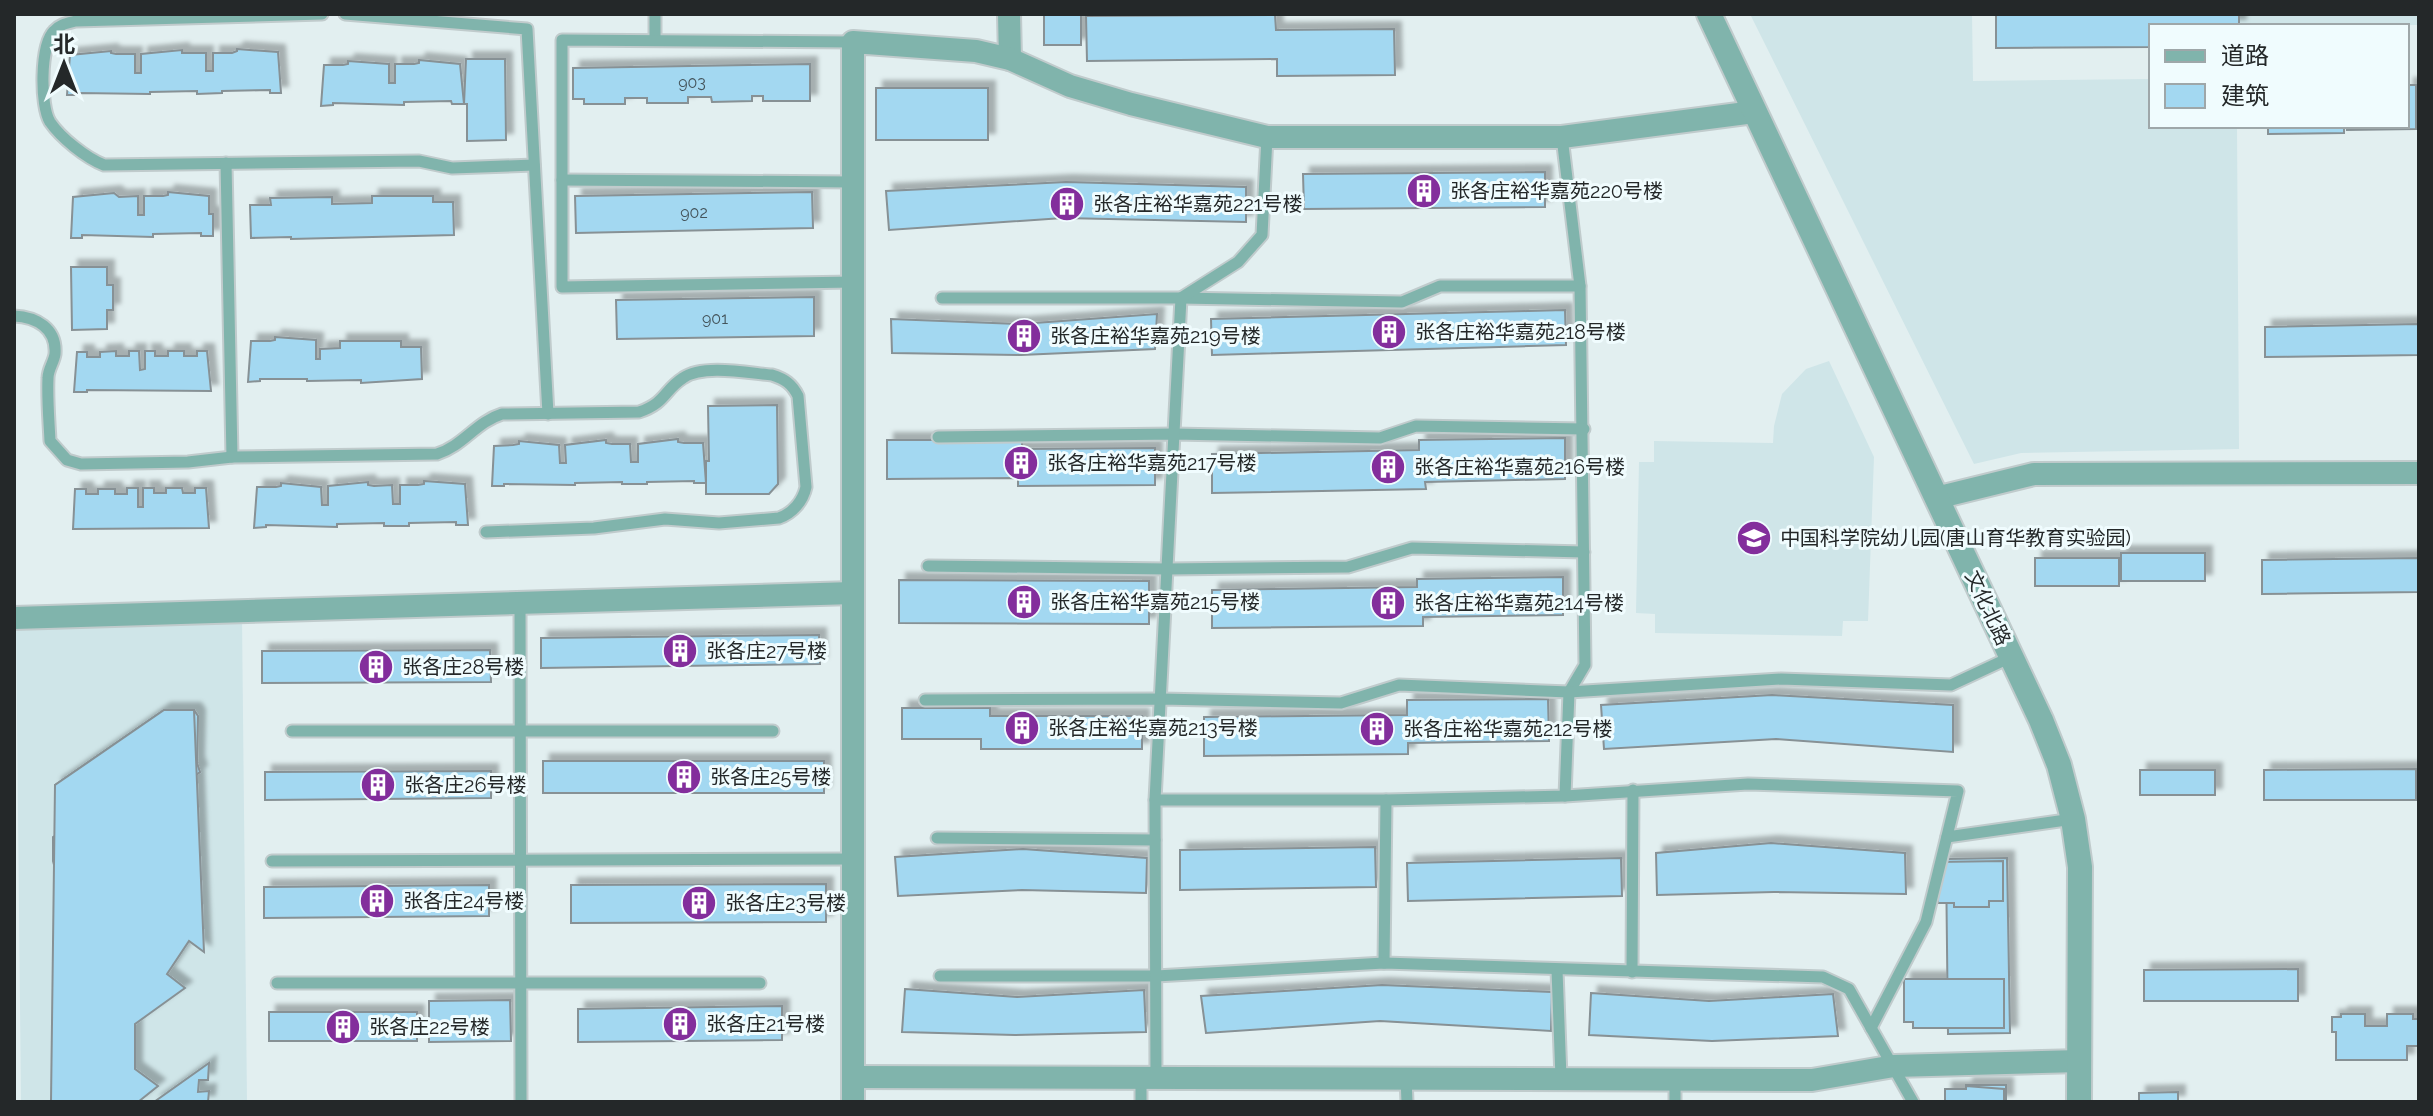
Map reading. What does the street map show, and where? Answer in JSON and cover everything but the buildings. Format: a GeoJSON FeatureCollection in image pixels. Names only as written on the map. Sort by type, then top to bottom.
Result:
{"type":"FeatureCollection","features":[{"type":"Feature","properties":{"kind":"street"},"geometry":{"type":"LineString","coordinates":[[1009,14],[1010,59]]}},
{"type":"Feature","properties":{"kind":"street","name":"文化北路"},"geometry":{"type":"LineString","coordinates":[[1709,14],[2041,720],[2059,765],[2073,819],[2080,867],[2079,1102]]}},
{"type":"Feature","properties":{"kind":"street"},"geometry":{"type":"LineString","coordinates":[[853,1102],[853,42],[976,51],[1010,59],[1070,86],[1267,137],[1562,137],[1754,112]]}},
{"type":"Feature","properties":{"kind":"street"},"geometry":{"type":"LineString","coordinates":[[1936,498],[2034,474],[2419,473]]}},
{"type":"Feature","properties":{"kind":"street"},"geometry":{"type":"LineString","coordinates":[[14,618],[853,593]]}},
{"type":"Feature","properties":{"kind":"street"},"geometry":{"type":"LineString","coordinates":[[853,1077],[1812,1080],[1894,1066],[2080,1061]]}},
{"type":"Feature","properties":{"kind":"lane"},"geometry":{"type":"LineString","coordinates":[[322,14],[76,21],[63,24],[54,30],[44,51],[45,107],[51,123],[88,159],[104,165],[419,161],[452,168],[534,165]]}},
{"type":"Feature","properties":{"kind":"lane"},"geometry":{"type":"LineString","coordinates":[[345,14],[527,29],[548,414]]}},
{"type":"Feature","properties":{"kind":"lane"},"geometry":{"type":"LineString","coordinates":[[655,14],[655,40]]}},
{"type":"Feature","properties":{"kind":"lane"},"geometry":{"type":"LineString","coordinates":[[853,42],[562,40],[562,287],[853,282]]}},
{"type":"Feature","properties":{"kind":"lane"},"geometry":{"type":"LineString","coordinates":[[1181,298],[1238,262],[1262,235],[1267,137]]}},
{"type":"Feature","properties":{"kind":"lane"},"geometry":{"type":"LineString","coordinates":[[1562,137],[1580,286],[1584,429],[1585,665],[1569,692],[1565,796]]}},
{"type":"Feature","properties":{"kind":"lane"},"geometry":{"type":"LineString","coordinates":[[226,163],[232,457]]}},
{"type":"Feature","properties":{"kind":"lane"},"geometry":{"type":"LineString","coordinates":[[562,180],[853,182]]}},
{"type":"Feature","properties":{"kind":"lane"},"geometry":{"type":"LineString","coordinates":[[942,298],[1402,302],[1440,286],[1580,286]]}},
{"type":"Feature","properties":{"kind":"lane"},"geometry":{"type":"LineString","coordinates":[[1141,1102],[1149,1077],[1156,976],[1155,800],[1181,298]]}},
{"type":"Feature","properties":{"kind":"lane"},"geometry":{"type":"LineString","coordinates":[[14,316],[34,319],[47,326],[55,355],[48,373],[50,441],[67,460],[81,464],[157,463],[232,457],[437,454],[453,449],[486,419],[502,414],[639,412],[655,407],[680,380],[701,371],[772,375],[793,386],[801,406],[806,487],[803,498],[787,515],[719,523],[665,519],[594,528],[486,532]]}},
{"type":"Feature","properties":{"kind":"lane"},"geometry":{"type":"LineString","coordinates":[[938,437],[1174,434],[1380,438],[1416,426],[1584,429]]}},
{"type":"Feature","properties":{"kind":"lane"},"geometry":{"type":"LineString","coordinates":[[928,566],[1168,569],[1348,567],[1412,548],[1584,552]]}},
{"type":"Feature","properties":{"kind":"lane"},"geometry":{"type":"LineString","coordinates":[[520,601],[521,1102]]}},
{"type":"Feature","properties":{"kind":"lane"},"geometry":{"type":"LineString","coordinates":[[925,700],[1162,699],[1341,703],[1399,685],[1569,692],[1781,679],[1951,685],[2011,657]]}},
{"type":"Feature","properties":{"kind":"lane"},"geometry":{"type":"LineString","coordinates":[[292,731],[773,731]]}},
{"type":"Feature","properties":{"kind":"lane"},"geometry":{"type":"LineString","coordinates":[[1155,800],[1565,796],[1748,784],[1958,791],[1926,922],[1871,1028]]}},
{"type":"Feature","properties":{"kind":"lane"},"geometry":{"type":"LineString","coordinates":[[1632,972],[1633,790]]}},
{"type":"Feature","properties":{"kind":"lane"},"geometry":{"type":"LineString","coordinates":[[1384,963],[1386,800]]}},
{"type":"Feature","properties":{"kind":"lane"},"geometry":{"type":"LineString","coordinates":[[1947,837],[2073,819]]}},
{"type":"Feature","properties":{"kind":"lane"},"geometry":{"type":"LineString","coordinates":[[937,838],[1155,840]]}},
{"type":"Feature","properties":{"kind":"lane"},"geometry":{"type":"LineString","coordinates":[[272,861],[852,859]]}},
{"type":"Feature","properties":{"kind":"lane"},"geometry":{"type":"LineString","coordinates":[[940,976],[1156,976],[1384,963],[1823,977],[1849,989],[1913,1102]]}},
{"type":"Feature","properties":{"kind":"lane"},"geometry":{"type":"LineString","coordinates":[[1557,970],[1561,1078]]}},
{"type":"Feature","properties":{"kind":"lane"},"geometry":{"type":"LineString","coordinates":[[277,983],[760,983]]}},
{"type":"Feature","properties":{"kind":"lane"},"geometry":{"type":"LineString","coordinates":[[1406,1078],[1407,1102]]}},
{"type":"Feature","properties":{"kind":"lane"},"geometry":{"type":"LineString","coordinates":[[1675,1079],[1675,1102]]}},
{"type":"Feature","properties":{"kind":"shaded area"},"geometry":{"type":"Polygon","coordinates":[[[1750,14],[1972,14],[1973,81],[2149,79],[2149,128],[2237,128],[2239,449],[2021,453],[1974,464],[1750,14]]]}},
{"type":"Feature","properties":{"kind":"shaded area"},"geometry":{"type":"Polygon","coordinates":[[[2236,14],[2419,14],[2419,25],[2236,24],[2236,14]]]}},
{"type":"Feature","properties":{"kind":"shaded area","name":"中国科学院幼儿园(唐山育华教育实验园)"},"geometry":{"type":"Polygon","coordinates":[[[1829,361],[1874,457],[1868,621],[1843,621],[1842,636],[1655,633],[1655,614],[1636,613],[1639,462],[1654,462],[1654,441],[1773,443],[1782,394],[1806,369],[1829,361]]]}},
{"type":"Feature","properties":{"kind":"shaded area"},"geometry":{"type":"Polygon","coordinates":[[[242,617],[247,1102],[21,1102],[16,619],[242,617]]]}},
{"type":"Feature","properties":{"kind":"place","name":"张各庄裕华嘉苑220号楼"},"geometry":{"type":"Point","coordinates":[1424,191]}},
{"type":"Feature","properties":{"kind":"place","name":"张各庄裕华嘉苑221号楼"},"geometry":{"type":"Point","coordinates":[1067,204]}},
{"type":"Feature","properties":{"kind":"place","name":"张各庄裕华嘉苑218号楼"},"geometry":{"type":"Point","coordinates":[1389,332]}},
{"type":"Feature","properties":{"kind":"place","name":"张各庄裕华嘉苑219号楼"},"geometry":{"type":"Point","coordinates":[1024,336]}},
{"type":"Feature","properties":{"kind":"place","name":"张各庄裕华嘉苑217号楼"},"geometry":{"type":"Point","coordinates":[1021,463]}},
{"type":"Feature","properties":{"kind":"place","name":"张各庄裕华嘉苑216号楼"},"geometry":{"type":"Point","coordinates":[1388,467]}},
{"type":"Feature","properties":{"kind":"place","name":"中国科学院幼儿园(唐山育华教育实验园)"},"geometry":{"type":"Point","coordinates":[1754,538]}},
{"type":"Feature","properties":{"kind":"place","name":"张各庄裕华嘉苑215号楼"},"geometry":{"type":"Point","coordinates":[1024,602]}},
{"type":"Feature","properties":{"kind":"place","name":"张各庄裕华嘉苑214号楼"},"geometry":{"type":"Point","coordinates":[1388,603]}},
{"type":"Feature","properties":{"kind":"place","name":"张各庄27号楼"},"geometry":{"type":"Point","coordinates":[680,651]}},
{"type":"Feature","properties":{"kind":"place","name":"张各庄28号楼"},"geometry":{"type":"Point","coordinates":[376,667]}},
{"type":"Feature","properties":{"kind":"place","name":"张各庄裕华嘉苑213号楼"},"geometry":{"type":"Point","coordinates":[1022,728]}},
{"type":"Feature","properties":{"kind":"place","name":"张各庄裕华嘉苑212号楼"},"geometry":{"type":"Point","coordinates":[1377,729]}},
{"type":"Feature","properties":{"kind":"place","name":"张各庄25号楼"},"geometry":{"type":"Point","coordinates":[684,777]}},
{"type":"Feature","properties":{"kind":"place","name":"张各庄26号楼"},"geometry":{"type":"Point","coordinates":[378,785]}},
{"type":"Feature","properties":{"kind":"place","name":"张各庄24号楼"},"geometry":{"type":"Point","coordinates":[377,901]}},
{"type":"Feature","properties":{"kind":"place","name":"张各庄23号楼"},"geometry":{"type":"Point","coordinates":[699,903]}},
{"type":"Feature","properties":{"kind":"place","name":"张各庄21号楼"},"geometry":{"type":"Point","coordinates":[680,1024]}},
{"type":"Feature","properties":{"kind":"place","name":"张各庄22号楼"},"geometry":{"type":"Point","coordinates":[343,1027]}}]}
